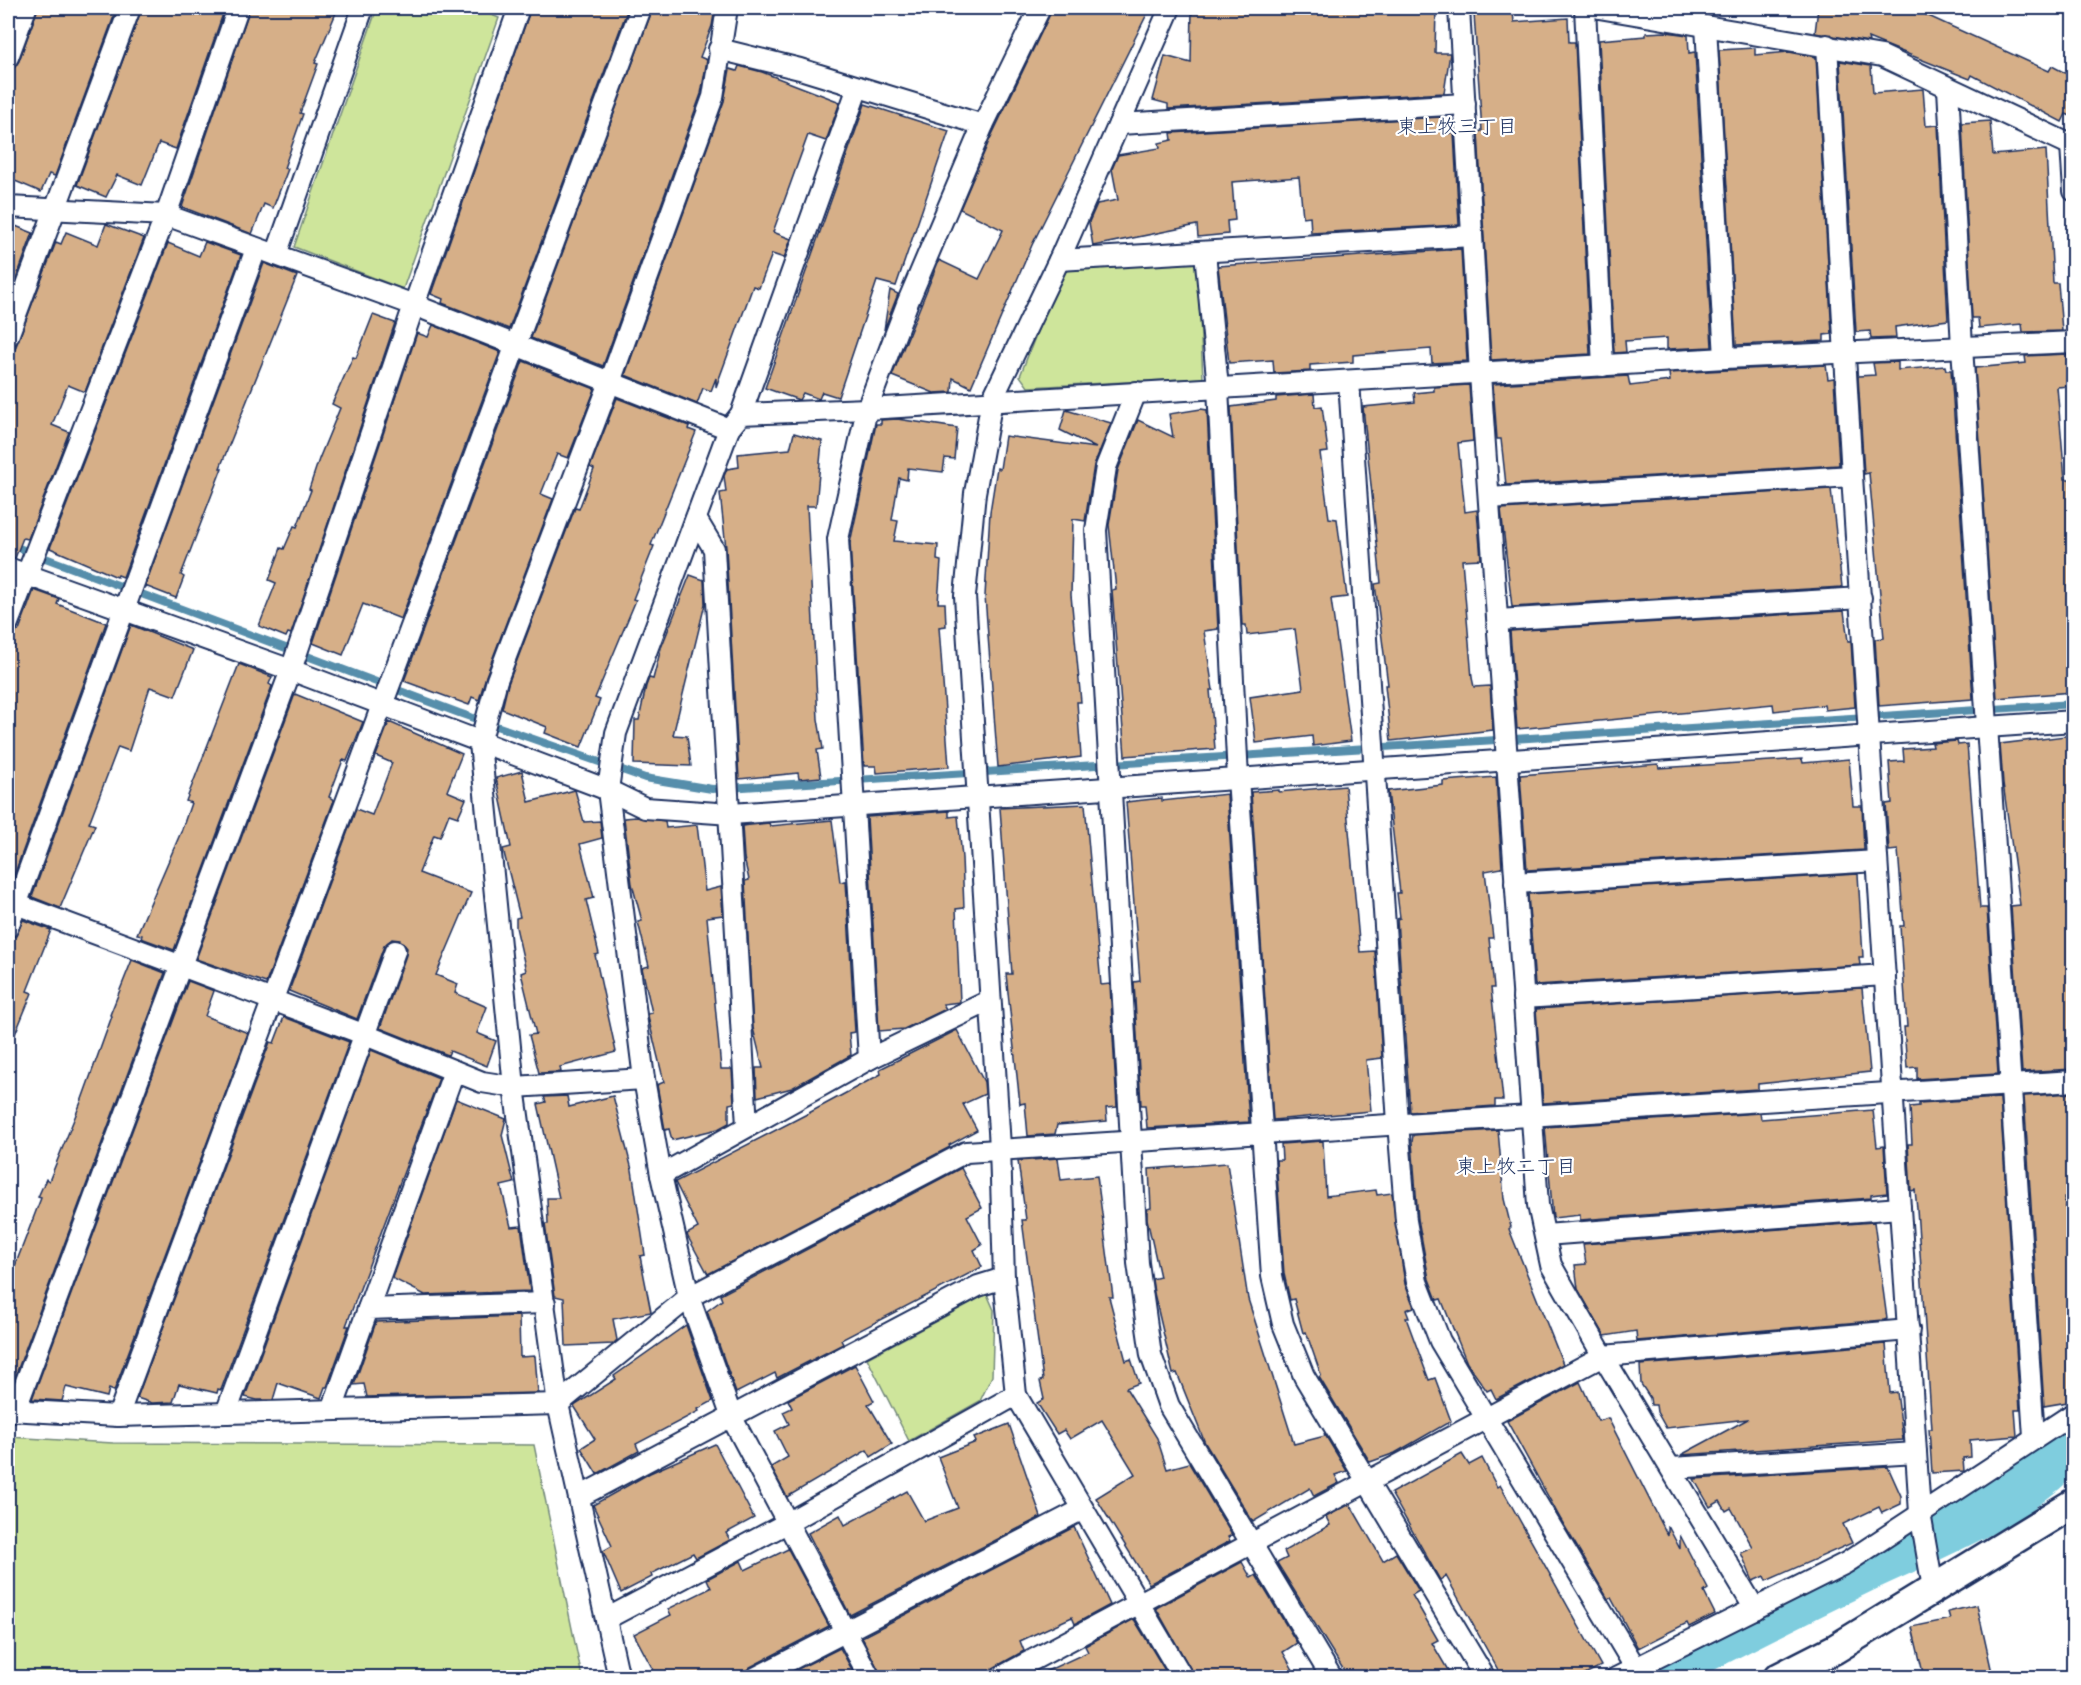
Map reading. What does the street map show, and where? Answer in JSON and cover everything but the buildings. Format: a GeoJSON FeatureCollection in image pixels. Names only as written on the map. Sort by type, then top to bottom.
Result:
{"type":"FeatureCollection","features":[{"type":"Feature","properties":{"kind":"street"},"geometry":{"type":"LineString","coordinates":[[8,57],[26,8]]}},
{"type":"Feature","properties":{"kind":"street"},"geometry":{"type":"LineString","coordinates":[[8,336],[130,8]]}},
{"type":"Feature","properties":{"kind":"street"},"geometry":{"type":"LineString","coordinates":[[8,623],[16,571],[166,215],[238,8]]}},
{"type":"Feature","properties":{"kind":"street"},"geometry":{"type":"LineString","coordinates":[[276,255],[363,8]]}},
{"type":"Feature","properties":{"kind":"street"},"geometry":{"type":"LineString","coordinates":[[519,8],[414,305],[291,670],[182,967],[11,1410],[118,1416],[558,1404],[689,1298],[966,1152],[1000,1147],[2073,1081]]}},
{"type":"Feature","properties":{"kind":"street"},"geometry":{"type":"LineString","coordinates":[[118,1416],[640,8]]}},
{"type":"Feature","properties":{"kind":"street"},"geometry":{"type":"LineString","coordinates":[[619,1677],[558,1404],[514,1088],[480,743],[497,680],[610,382],[713,97],[727,8]]}},
{"type":"Feature","properties":{"kind":"street"},"geometry":{"type":"LineString","coordinates":[[869,1059],[838,539],[867,409],[983,124],[1040,8]]}},
{"type":"Feature","properties":{"kind":"street"},"geometry":{"type":"LineString","coordinates":[[1170,8],[1059,260],[992,400],[975,493],[965,596],[980,796],[989,1001],[1000,1147],[1004,1278],[1016,1395],[1183,1677]]}},
{"type":"Feature","properties":{"kind":"street"},"geometry":{"type":"LineString","coordinates":[[1459,8],[1480,374],[1538,1205],[1551,1265],[1755,1609]]}},
{"type":"Feature","properties":{"kind":"street"},"geometry":{"type":"LineString","coordinates":[[1585,8],[1603,366]]}},
{"type":"Feature","properties":{"kind":"street"},"geometry":{"type":"LineString","coordinates":[[1599,8],[1882,56],[2072,145],[2073,191]]}},
{"type":"Feature","properties":{"kind":"street"},"geometry":{"type":"LineString","coordinates":[[1706,26],[1725,358]]}},
{"type":"Feature","properties":{"kind":"street"},"geometry":{"type":"LineString","coordinates":[[1827,45],[1844,353],[1920,1513],[1934,1588]]}},
{"type":"Feature","properties":{"kind":"street"},"geometry":{"type":"LineString","coordinates":[[719,49],[983,124]]}},
{"type":"Feature","properties":{"kind":"street"},"geometry":{"type":"LineString","coordinates":[[858,87],[735,422],[696,519],[616,734],[608,790],[644,1079],[661,1175],[689,1298],[732,1418],[870,1677]]}},
{"type":"Feature","properties":{"kind":"street"},"geometry":{"type":"LineString","coordinates":[[1948,88],[1986,726],[2034,1437]]}},
{"type":"Feature","properties":{"kind":"street"},"geometry":{"type":"LineString","coordinates":[[1119,124],[1465,104]]}},
{"type":"Feature","properties":{"kind":"street"},"geometry":{"type":"LineString","coordinates":[[8,207],[166,215],[414,305],[610,382],[735,422],[992,400],[1480,374],[1725,358],[2073,342]]}},
{"type":"Feature","properties":{"kind":"street"},"geometry":{"type":"LineString","coordinates":[[1059,260],[1472,236]]}},
{"type":"Feature","properties":{"kind":"street"},"geometry":{"type":"LineString","coordinates":[[8,927],[12,903],[123,611],[256,249]]}},
{"type":"Feature","properties":{"kind":"street"},"geometry":{"type":"LineString","coordinates":[[1205,252],[1218,388],[1238,778],[1260,1131],[1272,1276],[1283,1324],[1304,1376],[1485,1677]]}},
{"type":"Feature","properties":{"kind":"street"},"geometry":{"type":"LineString","coordinates":[[1350,381],[1373,769],[1398,1123],[1406,1221],[1417,1282],[1440,1341],[1635,1668]]}},
{"type":"Feature","properties":{"kind":"street"},"geometry":{"type":"LineString","coordinates":[[1136,392],[1106,466],[1096,530],[1138,1263],[1152,1355],[1169,1406],[1332,1677]]}},
{"type":"Feature","properties":{"kind":"street"},"geometry":{"type":"LineString","coordinates":[[1489,498],[1852,476]]}},
{"type":"Feature","properties":{"kind":"street"},"geometry":{"type":"LineString","coordinates":[[696,519],[714,549],[731,814],[747,1126]]}},
{"type":"Feature","properties":{"kind":"street"},"geometry":{"type":"LineString","coordinates":[[16,571],[291,670],[608,790],[645,808],[731,814],[1869,733],[2073,721]]}},
{"type":"Feature","properties":{"kind":"street"},"geometry":{"type":"LineString","coordinates":[[1498,620],[1861,598]]}},
{"type":"Feature","properties":{"kind":"street"},"geometry":{"type":"LineString","coordinates":[[1515,883],[1877,861]]}},
{"type":"Feature","properties":{"kind":"street"},"geometry":{"type":"LineString","coordinates":[[12,903],[363,1034],[482,1082],[514,1088],[644,1079]]}},
{"type":"Feature","properties":{"kind":"street"},"geometry":{"type":"LineString","coordinates":[[226,1413],[394,951]]}},
{"type":"Feature","properties":{"kind":"street"},"geometry":{"type":"LineString","coordinates":[[1523,998],[1885,975]]}},
{"type":"Feature","properties":{"kind":"street"},"geometry":{"type":"LineString","coordinates":[[661,1175],[869,1059],[989,1001]]}},
{"type":"Feature","properties":{"kind":"street"},"geometry":{"type":"LineString","coordinates":[[332,1410],[454,1071]]}},
{"type":"Feature","properties":{"kind":"street"},"geometry":{"type":"LineString","coordinates":[[1545,1235],[1900,1209]]}},
{"type":"Feature","properties":{"kind":"street"},"geometry":{"type":"LineString","coordinates":[[579,1497],[978,1286],[1004,1278]]}},
{"type":"Feature","properties":{"kind":"street"},"geometry":{"type":"LineString","coordinates":[[368,1310],[545,1303]]}},
{"type":"Feature","properties":{"kind":"street"},"geometry":{"type":"LineString","coordinates":[[999,1677],[1603,1356],[1909,1330]]}},
{"type":"Feature","properties":{"kind":"street"},"geometry":{"type":"LineString","coordinates":[[606,1619],[789,1522],[1016,1395]]}},
{"type":"Feature","properties":{"kind":"street"},"geometry":{"type":"LineString","coordinates":[[1616,1677],[1846,1563],[2073,1413]]}},
{"type":"Feature","properties":{"kind":"street"},"geometry":{"type":"LineString","coordinates":[[1671,1468],[1916,1453]]}},
{"type":"Feature","properties":{"kind":"street"},"geometry":{"type":"LineString","coordinates":[[1778,1677],[1835,1649],[2073,1503]]}},
{"type":"Feature","properties":{"kind":"street"},"geometry":{"type":"LineString","coordinates":[[755,1677],[1083,1509]]}},
{"type":"Feature","properties":{"kind":"green space"},"geometry":{"type":"Polygon","coordinates":[[[377,8],[475,8],[499,18],[403,289],[294,247],[377,8]]]}},
{"type":"Feature","properties":{"kind":"green space"},"geometry":{"type":"Polygon","coordinates":[[[1197,261],[1203,378],[1028,387],[1020,376],[1060,273],[1073,268],[1197,261]]]}},
{"type":"Feature","properties":{"kind":"green space"},"geometry":{"type":"Polygon","coordinates":[[[987,1294],[994,1310],[992,1376],[980,1401],[909,1441],[867,1358],[987,1294]]]}},
{"type":"Feature","properties":{"kind":"green space"},"geometry":{"type":"Polygon","coordinates":[[[8,1437],[113,1443],[534,1445],[582,1677],[8,1677],[8,1437]]]}},
{"type":"Feature","properties":{"kind":"waterway"},"geometry":{"type":"LineString","coordinates":[[8,544],[459,713],[645,778],[712,789],[2074,704]]}},
{"type":"Feature","properties":{"kind":"waterway"},"geometry":{"type":"LineString","coordinates":[[1650,1678],[1811,1595],[1949,1531],[2029,1484],[2074,1443]]}},
{"type":"Feature","properties":{"kind":"district","name":"東上牧三丁目"},"geometry":{"type":"Point","coordinates":[1457,128]}},
{"type":"Feature","properties":{"kind":"district","name":"東上牧二丁目"},"geometry":{"type":"Point","coordinates":[1516,1168]}}]}
